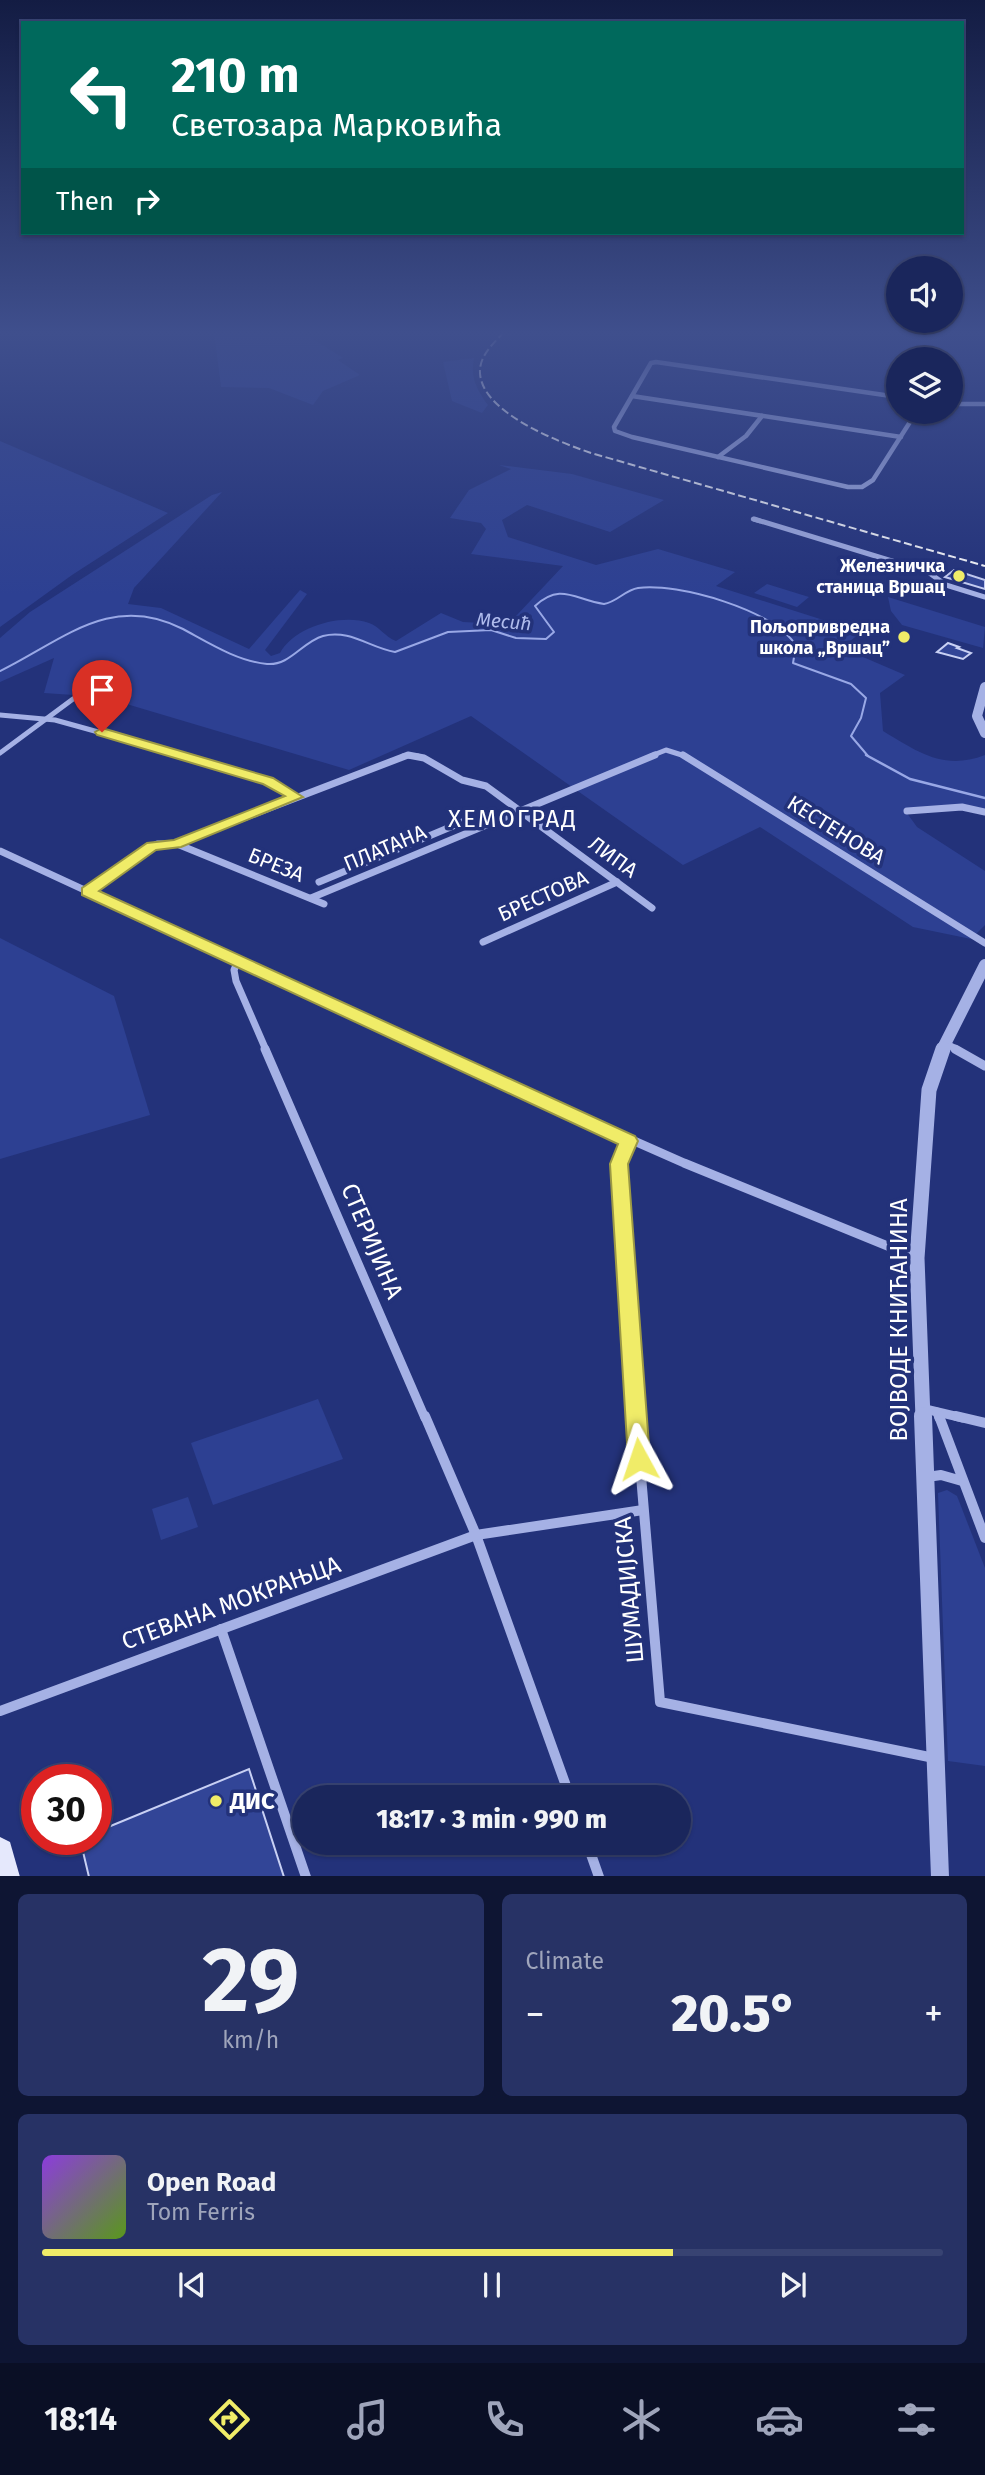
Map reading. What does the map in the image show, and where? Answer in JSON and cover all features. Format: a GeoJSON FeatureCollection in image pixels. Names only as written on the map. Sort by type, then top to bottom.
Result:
{"type":"FeatureCollection","features":[{"type":"Feature","properties":{"kind":"main road"},"geometry":{"type":"LineString","coordinates":[[0,1852],[5,1876]]}},
{"type":"Feature","properties":{"kind":"street"},"geometry":{"type":"LineString","coordinates":[[618,420],[615,431],[848,487],[862,487],[873,481],[909,424]]}},
{"type":"Feature","properties":{"kind":"street"},"geometry":{"type":"LineString","coordinates":[[717,457],[746,436],[759,420]]}},
{"type":"Feature","properties":{"kind":"street"},"geometry":{"type":"LineString","coordinates":[[785,420],[901,437]]}},
{"type":"Feature","properties":{"kind":"street"},"geometry":{"type":"LineString","coordinates":[[753,519],[905,564],[928,572],[946,585],[985,597]]}},
{"type":"Feature","properties":{"kind":"street"},"geometry":{"type":"LineString","coordinates":[[985,687],[982,707],[977,716],[985,733]]}},
{"type":"Feature","properties":{"kind":"street"},"geometry":{"type":"LineString","coordinates":[[0,753],[73,699]]}},
{"type":"Feature","properties":{"kind":"street"},"geometry":{"type":"LineString","coordinates":[[0,715],[47,720],[229,768],[279,785],[296,797]]}},
{"type":"Feature","properties":{"kind":"street","name":"ПЛАТАНА"},"geometry":{"type":"LineString","coordinates":[[311,898],[666,750]]}},
{"type":"Feature","properties":{"kind":"street","name":"КЕСТЕНОВА"},"geometry":{"type":"LineString","coordinates":[[666,750],[680,753],[985,943]]}},
{"type":"Feature","properties":{"kind":"street","name":"ЛИПА"},"geometry":{"type":"LineString","coordinates":[[296,797],[410,754],[427,758],[461,780],[486,786],[652,908]]}},
{"type":"Feature","properties":{"kind":"street"},"geometry":{"type":"LineString","coordinates":[[88,892],[144,850],[157,844],[176,844],[296,797]]}},
{"type":"Feature","properties":{"kind":"street"},"geometry":{"type":"LineString","coordinates":[[907,811],[962,807],[985,812]]}},
{"type":"Feature","properties":{"kind":"street"},"geometry":{"type":"LineString","coordinates":[[319,882],[472,818]]}},
{"type":"Feature","properties":{"kind":"street","name":"БРЕЗА"},"geometry":{"type":"LineString","coordinates":[[176,844],[324,904]]}},
{"type":"Feature","properties":{"kind":"street"},"geometry":{"type":"LineString","coordinates":[[0,851],[237,963],[629,1141],[792,1210],[917,1258]]}},
{"type":"Feature","properties":{"kind":"street"},"geometry":{"type":"LineString","coordinates":[[370,861],[380,869]]}},
{"type":"Feature","properties":{"kind":"street","name":"БРЕСТОВА"},"geometry":{"type":"LineString","coordinates":[[483,942],[617,882]]}},
{"type":"Feature","properties":{"kind":"street","name":"СТЕРИЈИНА"},"geometry":{"type":"LineString","coordinates":[[237,963],[234,970],[236,981],[476,1535],[566,1785]]}},
{"type":"Feature","properties":{"kind":"street","name":"ВОЈВОДЕ КНИЋАНИНА"},"geometry":{"type":"LineString","coordinates":[[934,1758],[922,1478],[929,1410],[917,1258],[929,1090],[946,1043],[985,965]]}},
{"type":"Feature","properties":{"kind":"street"},"geometry":{"type":"LineString","coordinates":[[946,1043],[985,1066]]}},
{"type":"Feature","properties":{"kind":"street","name":"ШУМАДИЈСКА"},"geometry":{"type":"LineString","coordinates":[[629,1141],[619,1164],[625,1282],[660,1702],[934,1758]]}},
{"type":"Feature","properties":{"kind":"street"},"geometry":{"type":"LineString","coordinates":[[929,1410],[985,1423]]}},
{"type":"Feature","properties":{"kind":"street","name":"ВОЈВОДЕ КНИЋАНИНА"},"geometry":{"type":"LineString","coordinates":[[929,1410],[963,1481],[985,1538]]}},
{"type":"Feature","properties":{"kind":"street"},"geometry":{"type":"LineString","coordinates":[[922,1478],[941,1475],[963,1481]]}},
{"type":"Feature","properties":{"kind":"street"},"geometry":{"type":"LineString","coordinates":[[476,1535],[643,1510]]}},
{"type":"Feature","properties":{"kind":"street","name":"СТЕВАНА МОКРАЊЦА"},"geometry":{"type":"LineString","coordinates":[[0,1711],[476,1535]]}},
{"type":"Feature","properties":{"kind":"street"},"geometry":{"type":"LineString","coordinates":[[221,1629],[306,1876]]}},
{"type":"Feature","properties":{"kind":"street"},"geometry":{"type":"LineString","coordinates":[[934,1758],[940,1876]]}},
{"type":"Feature","properties":{"kind":"street"},"geometry":{"type":"LineString","coordinates":[[591,1855],[599,1876]]}},
{"type":"Feature","properties":{"kind":"shaded area"},"geometry":{"type":"Polygon","coordinates":[[[0,441],[168,513],[72,575],[0,627],[0,441]]]}},
{"type":"Feature","properties":{"kind":"shaded area"},"geometry":{"type":"Polygon","coordinates":[[[499,465],[572,474],[664,500],[610,532],[527,505],[502,520],[508,537],[596,565],[658,549],[735,572],[716,586],[861,632],[842,648],[905,675],[880,693],[883,731],[920,752],[944,760],[957,761],[985,755],[985,810],[965,804],[904,809],[917,827],[985,871],[985,925],[971,939],[913,927],[760,827],[683,865],[471,716],[349,770],[103,697],[44,693],[54,658],[0,682],[0,638],[30,612],[212,495],[222,492],[134,588],[128,604],[161,608],[249,649],[300,590],[307,594],[265,650],[271,656],[280,653],[307,629],[332,621],[358,620],[369,623],[396,641],[441,613],[463,622],[521,625],[525,619],[516,616],[563,566],[471,554],[486,529],[481,523],[450,518],[469,490],[511,469],[499,465]]]}},
{"type":"Feature","properties":{"kind":"shaded area"},"geometry":{"type":"Polygon","coordinates":[[[767,584],[809,597],[797,607],[754,593],[767,584]]]}},
{"type":"Feature","properties":{"kind":"shaded area"},"geometry":{"type":"Polygon","coordinates":[[[888,597],[985,627],[983,648],[902,625],[891,611],[888,597]]]}},
{"type":"Feature","properties":{"kind":"shaded area"},"geometry":{"type":"Polygon","coordinates":[[[0,938],[114,996],[150,1115],[0,1159],[0,938]]]}},
{"type":"Feature","properties":{"kind":"shaded area"},"geometry":{"type":"Polygon","coordinates":[[[318,1399],[343,1459],[213,1505],[191,1443],[318,1399]]]}},
{"type":"Feature","properties":{"kind":"shaded area"},"geometry":{"type":"Polygon","coordinates":[[[947,1490],[957,1496],[985,1568],[985,1766],[948,1761],[938,1493],[947,1490]]]}},
{"type":"Feature","properties":{"kind":"shaded area"},"geometry":{"type":"Polygon","coordinates":[[[188,1497],[198,1527],[161,1540],[152,1509],[188,1497]]]}},
{"type":"Feature","properties":{"kind":"building","name":"Железничка станица Вршац"},"geometry":{"type":"Polygon","coordinates":[[[954,570],[985,580],[985,589],[945,577],[954,570]]]}},
{"type":"Feature","properties":{"kind":"building"},"geometry":{"type":"Polygon","coordinates":[[[948,643],[971,653],[963,659],[937,652],[948,643]]]}},
{"type":"Feature","properties":{"kind":"building","name":"ДИС"},"geometry":{"type":"Polygon","coordinates":[[[249,1769],[284,1876],[89,1876],[84,1855],[112,1855],[112,1825],[249,1769]]]}},
{"type":"Feature","properties":{"kind":"waterway","name":"Месић"},"geometry":{"type":"LineString","coordinates":[[0,671],[67,634],[110,618],[133,616],[157,619],[234,655],[256,662],[275,664],[289,658],[316,639],[333,635],[351,637],[395,652],[448,632],[491,630],[516,638],[546,639],[554,632],[535,606],[544,599],[568,594],[604,604],[633,589],[655,587],[700,594],[769,621],[786,633],[796,646],[793,663],[851,684],[866,698],[861,718],[851,736],[868,756]]}},
{"type":"Feature","properties":{"kind":"waterway","name":"Месић"},"geometry":{"type":"LineString","coordinates":[[866,755],[910,779],[985,798]]}},
{"type":"Feature","properties":{"kind":"railway"},"geometry":{"type":"LineString","coordinates":[[518,420],[542,433],[591,453],[985,566]]}},
{"type":"Feature","properties":{"kind":"place","name":"Железничка станица Вршац"},"geometry":{"type":"Point","coordinates":[959,576]}},
{"type":"Feature","properties":{"kind":"place","name":"Пољопривредна школа „Вршац”"},"geometry":{"type":"Point","coordinates":[904,637]}},
{"type":"Feature","properties":{"kind":"place","name":"ДИС"},"geometry":{"type":"Point","coordinates":[216,1801]}},
{"type":"Feature","properties":{"kind":"district","name":"ХЕМОГРАД"},"geometry":{"type":"Point","coordinates":[513,819]}},
{"type":"Feature","properties":{"kind":"route"},"geometry":{"type":"LineString","coordinates":[[102,732],[268,781],[296,797],[176,844],[152,846],[88,892],[237,963],[629,1141],[622,1151],[619,1164],[639,1459]]}}]}
